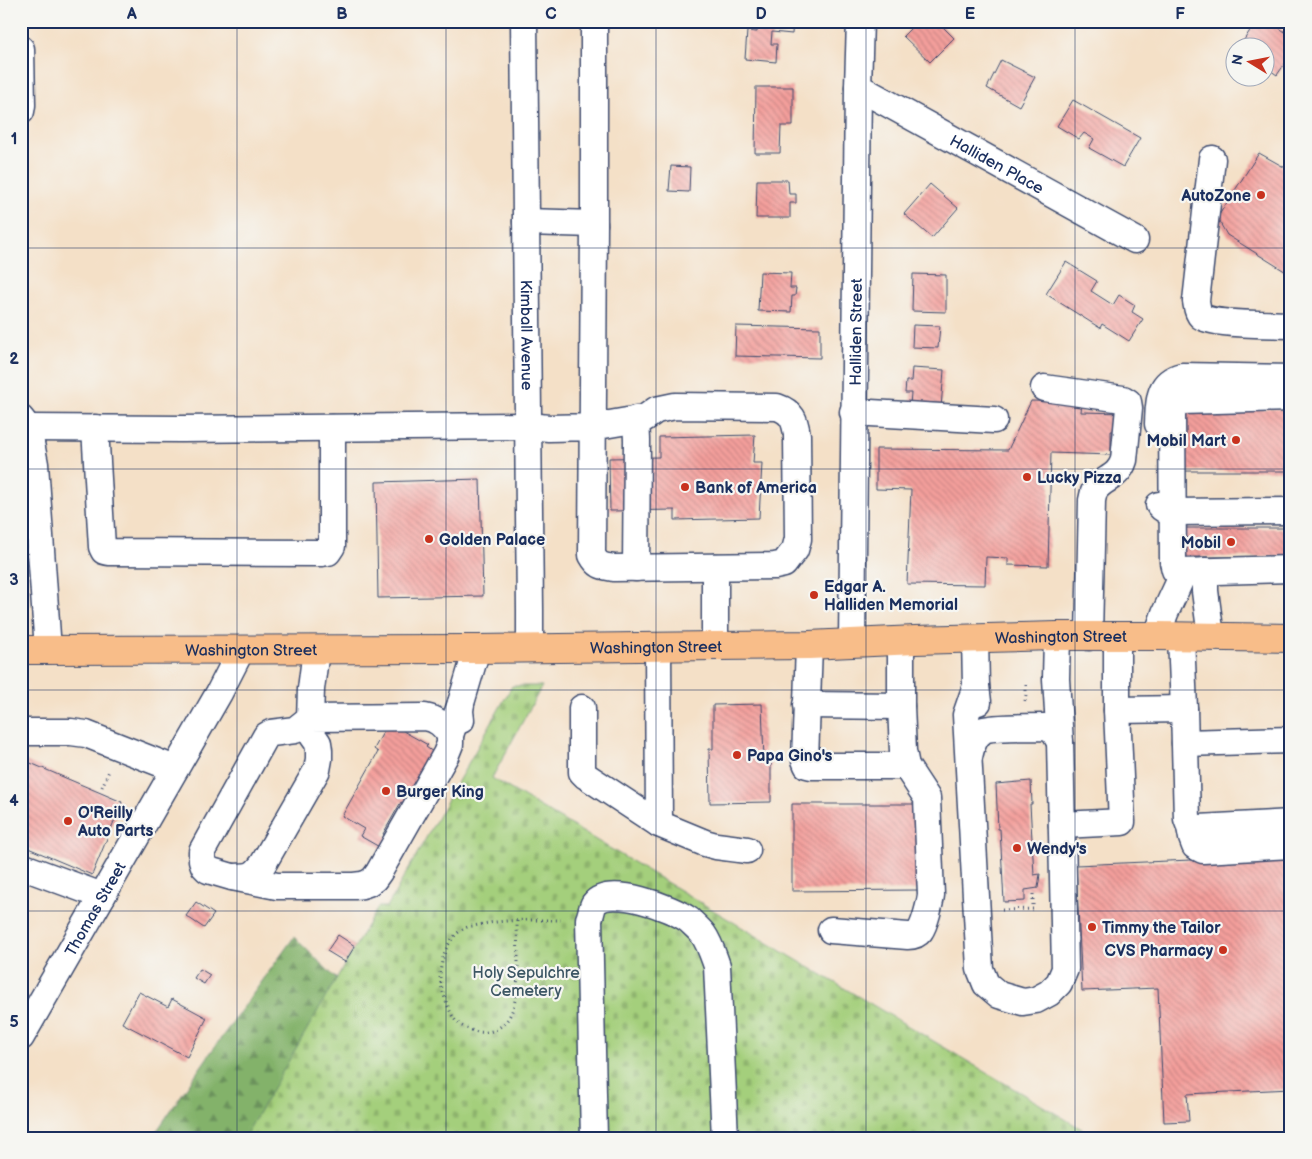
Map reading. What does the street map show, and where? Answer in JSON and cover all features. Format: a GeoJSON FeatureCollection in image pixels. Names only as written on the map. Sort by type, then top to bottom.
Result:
{"type":"FeatureCollection","features":[{"type":"Feature","properties":{"kind":"main road","name":"Washington Street"},"geometry":{"type":"LineString","coordinates":[[34,650],[809,646],[1057,636],[1291,638]]}},
{"type":"Feature","properties":{"kind":"street","name":"Kimball Avenue"},"geometry":{"type":"LineString","coordinates":[[524,21],[530,648]]}},
{"type":"Feature","properties":{"kind":"street"},"geometry":{"type":"LineString","coordinates":[[34,650],[35,464],[25,424],[95,428],[182,429],[528,426],[549,428],[592,427],[645,418],[656,410],[675,406],[777,408],[786,410],[791,416],[796,426],[797,435],[798,539],[795,550],[784,564],[775,566],[614,568],[603,566],[596,562],[592,555],[592,427],[594,224],[594,21]]}},
{"type":"Feature","properties":{"kind":"street","name":"Halliden Street"},"geometry":{"type":"LineString","coordinates":[[852,643],[853,412],[860,21]]}},
{"type":"Feature","properties":{"kind":"street"},"geometry":{"type":"LineString","coordinates":[[21,49],[21,111]]}},
{"type":"Feature","properties":{"kind":"street","name":"Halliden Place"},"geometry":{"type":"LineString","coordinates":[[858,87],[1135,240]]}},
{"type":"Feature","properties":{"kind":"street"},"geometry":{"type":"LineString","coordinates":[[1212,159],[1196,301],[1197,311],[1201,316],[1215,321],[1291,325]]}},
{"type":"Feature","properties":{"kind":"street"},"geometry":{"type":"LineString","coordinates":[[526,222],[594,224]]}},
{"type":"Feature","properties":{"kind":"street"},"geometry":{"type":"LineString","coordinates":[[1291,378],[1182,376],[1172,379],[1159,397],[1157,496],[1158,504],[1167,512],[1291,511]]}},
{"type":"Feature","properties":{"kind":"street"},"geometry":{"type":"LineString","coordinates":[[1044,388],[1123,399],[1128,402],[1130,408],[1122,468],[1118,473],[1098,486],[1092,500],[1089,636]]}},
{"type":"Feature","properties":{"kind":"street"},"geometry":{"type":"LineString","coordinates":[[1291,398],[1182,401],[1175,404],[1172,414],[1173,566],[1175,570],[1291,569]]}},
{"type":"Feature","properties":{"kind":"street"},"geometry":{"type":"LineString","coordinates":[[853,412],[994,420]]}},
{"type":"Feature","properties":{"kind":"street"},"geometry":{"type":"LineString","coordinates":[[636,419],[636,540],[647,568]]}},
{"type":"Feature","properties":{"kind":"street"},"geometry":{"type":"LineString","coordinates":[[95,428],[102,546],[104,551],[313,553],[328,552],[332,546],[332,428]]}},
{"type":"Feature","properties":{"kind":"street"},"geometry":{"type":"LineString","coordinates":[[715,567],[715,646]]}},
{"type":"Feature","properties":{"kind":"street"},"geometry":{"type":"LineString","coordinates":[[1195,571],[1165,613],[1184,708],[1187,818],[1192,838],[1195,846],[1203,850],[1291,846]]}},
{"type":"Feature","properties":{"kind":"street"},"geometry":{"type":"LineString","coordinates":[[1195,571],[1206,591],[1211,637]]}},
{"type":"Feature","properties":{"kind":"street"},"geometry":{"type":"LineString","coordinates":[[976,686],[966,715],[980,969],[986,984],[999,995],[1023,1002],[1036,1000],[1049,993],[1060,982],[1065,969],[1062,824],[1052,734],[1046,713],[1056,679],[1057,636]]}},
{"type":"Feature","properties":{"kind":"street"},"geometry":{"type":"LineString","coordinates":[[1062,824],[1122,822],[1117,710],[1117,636]]}},
{"type":"Feature","properties":{"kind":"street"},"geometry":{"type":"LineString","coordinates":[[975,638],[976,686],[981,733],[993,961],[996,970],[1003,978],[1014,984],[1027,985],[1036,980],[1049,963],[1050,950],[1043,820],[1043,749],[1052,734]]}},
{"type":"Feature","properties":{"kind":"street"},"geometry":{"type":"LineString","coordinates":[[831,930],[914,935],[920,932],[929,907],[931,894],[927,798],[906,766],[903,751],[901,641]]}},
{"type":"Feature","properties":{"kind":"street"},"geometry":{"type":"LineString","coordinates":[[809,646],[805,760],[807,765],[906,766]]}},
{"type":"Feature","properties":{"kind":"street"},"geometry":{"type":"LineString","coordinates":[[658,647],[659,824]]}},
{"type":"Feature","properties":{"kind":"street"},"geometry":{"type":"LineString","coordinates":[[232,877],[277,886],[354,886],[368,883],[374,879],[446,754],[450,744],[450,735],[477,649]]}},
{"type":"Feature","properties":{"kind":"street","name":"Thomas Street"},"geometry":{"type":"LineString","coordinates":[[21,1037],[220,693],[241,650]]}},
{"type":"Feature","properties":{"kind":"street"},"geometry":{"type":"LineString","coordinates":[[232,877],[255,874],[263,864],[317,770],[320,759],[319,750],[318,743],[313,736],[310,718],[311,689],[316,650]]}},
{"type":"Feature","properties":{"kind":"street"},"geometry":{"type":"LineString","coordinates":[[450,735],[440,722],[425,717],[310,718],[295,730],[271,733],[266,736],[202,850],[204,866],[208,870],[274,893],[369,896],[381,889],[460,754],[463,740],[461,703]]}},
{"type":"Feature","properties":{"kind":"street"},"geometry":{"type":"LineString","coordinates":[[806,706],[901,706]]}},
{"type":"Feature","properties":{"kind":"street"},"geometry":{"type":"LineString","coordinates":[[582,708],[582,772],[586,776],[659,824],[705,843],[747,850]]}},
{"type":"Feature","properties":{"kind":"street"},"geometry":{"type":"LineString","coordinates":[[1117,710],[1184,708]]}},
{"type":"Feature","properties":{"kind":"street"},"geometry":{"type":"LineString","coordinates":[[968,757],[973,743],[986,729],[1052,734]]}},
{"type":"Feature","properties":{"kind":"street"},"geometry":{"type":"LineString","coordinates":[[21,732],[71,732],[86,734],[175,769]]}},
{"type":"Feature","properties":{"kind":"street"},"geometry":{"type":"LineString","coordinates":[[1185,743],[1291,740]]}},
{"type":"Feature","properties":{"kind":"street"},"geometry":{"type":"LineString","coordinates":[[1190,827],[1291,823]]}},
{"type":"Feature","properties":{"kind":"street"},"geometry":{"type":"LineString","coordinates":[[21,866],[102,896]]}},
{"type":"Feature","properties":{"kind":"street"},"geometry":{"type":"LineString","coordinates":[[594,1138],[590,919],[594,904],[602,898],[618,896],[643,900],[667,908],[688,920],[703,934],[711,948],[717,966],[725,1138]]}},
{"type":"Feature","properties":{"kind":"path"},"geometry":{"type":"LineString","coordinates":[[102,787],[112,764]]}},
{"type":"Feature","properties":{"kind":"path"},"geometry":{"type":"LineString","coordinates":[[1000,910],[1033,909],[1033,893]]}},
{"type":"Feature","properties":{"kind":"path"},"geometry":{"type":"LineString","coordinates":[[517,921],[517,990],[514,1008],[508,1021],[500,1028],[490,1032],[470,1030],[459,1024],[450,1012],[444,996],[440,976],[444,955],[451,940],[464,928],[489,922],[517,921],[590,919]]}},
{"type":"Feature","properties":{"kind":"green space","name":"Holy Sepulchre Cemetery"},"geometry":{"type":"Polygon","coordinates":[[[512,686],[542,686],[492,778],[1097,1138],[244,1138],[378,907],[387,907],[512,686]]]}},
{"type":"Feature","properties":{"kind":"green space"},"geometry":{"type":"Polygon","coordinates":[[[294,937],[405,1046],[509,1138],[152,1138],[294,937]]]}},
{"type":"Feature","properties":{"kind":"building"},"geometry":{"type":"Polygon","coordinates":[[[758,21],[793,21],[792,34],[772,32],[771,44],[777,44],[776,62],[745,59],[747,31],[757,32],[758,21]]]}},
{"type":"Feature","properties":{"kind":"building"},"geometry":{"type":"Polygon","coordinates":[[[918,21],[937,21],[954,38],[930,62],[903,36],[918,21]]]}},
{"type":"Feature","properties":{"kind":"building"},"geometry":{"type":"Polygon","coordinates":[[[1256,21],[1269,21],[1291,36],[1291,55],[1277,75],[1274,73],[1274,38],[1245,38],[1256,21]]]}},
{"type":"Feature","properties":{"kind":"building"},"geometry":{"type":"Polygon","coordinates":[[[1001,60],[1035,77],[1019,106],[987,88],[1001,60]]]}},
{"type":"Feature","properties":{"kind":"building"},"geometry":{"type":"Polygon","coordinates":[[[756,87],[793,87],[793,126],[781,126],[780,153],[755,153],[756,87]]]}},
{"type":"Feature","properties":{"kind":"building"},"geometry":{"type":"Polygon","coordinates":[[[1073,100],[1140,138],[1123,167],[1089,148],[1094,139],[1084,133],[1079,139],[1057,126],[1073,100]]]}},
{"type":"Feature","properties":{"kind":"building","name":"AutoZone"},"geometry":{"type":"Polygon","coordinates":[[[1259,153],[1291,171],[1291,275],[1227,235],[1217,218],[1259,153]]]}},
{"type":"Feature","properties":{"kind":"building"},"geometry":{"type":"Polygon","coordinates":[[[671,166],[690,167],[689,192],[669,191],[671,166]]]}},
{"type":"Feature","properties":{"kind":"building"},"geometry":{"type":"Polygon","coordinates":[[[757,180],[788,180],[789,194],[796,194],[796,203],[790,203],[790,218],[756,218],[757,180]]]}},
{"type":"Feature","properties":{"kind":"building"},"geometry":{"type":"Polygon","coordinates":[[[930,184],[958,208],[932,238],[904,214],[930,184]]]}},
{"type":"Feature","properties":{"kind":"building"},"geometry":{"type":"Polygon","coordinates":[[[1066,262],[1097,281],[1091,291],[1113,305],[1119,295],[1135,305],[1132,312],[1143,319],[1129,341],[1102,324],[1100,328],[1046,294],[1066,262]]]}},
{"type":"Feature","properties":{"kind":"building"},"geometry":{"type":"Polygon","coordinates":[[[760,272],[791,273],[790,288],[796,288],[795,296],[792,296],[791,312],[758,311],[760,272]]]}},
{"type":"Feature","properties":{"kind":"building"},"geometry":{"type":"Polygon","coordinates":[[[913,274],[946,275],[946,312],[912,311],[913,274]]]}},
{"type":"Feature","properties":{"kind":"building"},"geometry":{"type":"Polygon","coordinates":[[[913,325],[940,326],[938,348],[912,347],[913,325]]]}},
{"type":"Feature","properties":{"kind":"building"},"geometry":{"type":"Polygon","coordinates":[[[736,326],[820,328],[820,358],[735,356],[736,326]]]}},
{"type":"Feature","properties":{"kind":"building"},"geometry":{"type":"Polygon","coordinates":[[[912,368],[944,370],[941,408],[910,405],[911,393],[905,393],[906,381],[911,381],[912,368]]]}},
{"type":"Feature","properties":{"kind":"building"},"geometry":{"type":"Polygon","coordinates":[[[1031,401],[1082,402],[1081,412],[1124,413],[1124,431],[1111,431],[1111,455],[1051,453],[1048,566],[1008,565],[1008,558],[986,557],[985,585],[907,584],[911,490],[876,489],[876,449],[1008,450],[1031,401]]]}},
{"type":"Feature","properties":{"kind":"building","name":"Mobil Mart"},"geometry":{"type":"Polygon","coordinates":[[[1182,409],[1291,409],[1291,471],[1182,471],[1182,409]]]}},
{"type":"Feature","properties":{"kind":"building","name":"Bank of America"},"geometry":{"type":"Polygon","coordinates":[[[755,435],[753,463],[762,463],[759,518],[675,520],[675,510],[610,511],[609,458],[659,457],[659,437],[755,435]]]}},
{"type":"Feature","properties":{"kind":"building","name":"Golden Palace"},"geometry":{"type":"Polygon","coordinates":[[[480,479],[483,596],[378,598],[376,482],[480,479]]]}},
{"type":"Feature","properties":{"kind":"building","name":"Mobil"},"geometry":{"type":"Polygon","coordinates":[[[1172,528],[1291,528],[1291,557],[1171,557],[1172,528]]]}},
{"type":"Feature","properties":{"kind":"building","name":"Papa Gino's"},"geometry":{"type":"Polygon","coordinates":[[[762,704],[764,761],[771,761],[771,802],[710,803],[709,749],[713,749],[713,705],[762,704]]]}},
{"type":"Feature","properties":{"kind":"building","name":"Burger King"},"geometry":{"type":"Polygon","coordinates":[[[394,726],[428,745],[426,747],[433,752],[407,805],[401,802],[383,834],[389,838],[383,849],[360,836],[364,829],[342,816],[378,752],[374,749],[386,727],[394,726]]]}},
{"type":"Feature","properties":{"kind":"building","name":"O'Reilly Auto Parts"},"geometry":{"type":"Polygon","coordinates":[[[21,759],[122,802],[92,875],[21,845],[21,759]]]}},
{"type":"Feature","properties":{"kind":"building","name":"Wendy's"},"geometry":{"type":"Polygon","coordinates":[[[1031,781],[1032,804],[1030,804],[1034,875],[1040,874],[1038,888],[1025,890],[1025,901],[1004,902],[996,784],[1031,781]]]}},
{"type":"Feature","properties":{"kind":"building"},"geometry":{"type":"Polygon","coordinates":[[[792,804],[919,804],[919,890],[792,891],[792,804]]]}},
{"type":"Feature","properties":{"kind":"building","name":"CVS Pharmacy"},"geometry":{"type":"Polygon","coordinates":[[[1290,853],[1291,1089],[1187,1094],[1189,1121],[1164,1122],[1158,988],[1082,991],[1076,865],[1214,859],[1290,853]]]}},
{"type":"Feature","properties":{"kind":"building"},"geometry":{"type":"Polygon","coordinates":[[[196,902],[214,914],[204,928],[186,916],[196,902]]]}},
{"type":"Feature","properties":{"kind":"building"},"geometry":{"type":"Polygon","coordinates":[[[338,935],[355,946],[345,962],[327,951],[338,935]]]}},
{"type":"Feature","properties":{"kind":"building"},"geometry":{"type":"Polygon","coordinates":[[[200,969],[210,975],[204,984],[194,978],[200,969]]]}},
{"type":"Feature","properties":{"kind":"building"},"geometry":{"type":"Polygon","coordinates":[[[139,992],[168,1007],[172,999],[207,1018],[187,1057],[122,1023],[139,992]]]}},
{"type":"Feature","properties":{"kind":"place","name":"AutoZone"},"geometry":{"type":"Point","coordinates":[1261,195]}},
{"type":"Feature","properties":{"kind":"place","name":"Mobil Mart"},"geometry":{"type":"Point","coordinates":[1236,440]}},
{"type":"Feature","properties":{"kind":"place","name":"Lucky Pizza"},"geometry":{"type":"Point","coordinates":[1027,477]}},
{"type":"Feature","properties":{"kind":"place","name":"Bank of America"},"geometry":{"type":"Point","coordinates":[685,487]}},
{"type":"Feature","properties":{"kind":"place","name":"Golden Palace"},"geometry":{"type":"Point","coordinates":[429,539]}},
{"type":"Feature","properties":{"kind":"place","name":"Mobil"},"geometry":{"type":"Point","coordinates":[1231,542]}},
{"type":"Feature","properties":{"kind":"place","name":"Edgar A. Halliden Memorial"},"geometry":{"type":"Point","coordinates":[814,595]}},
{"type":"Feature","properties":{"kind":"place","name":"Papa Gino's"},"geometry":{"type":"Point","coordinates":[737,755]}},
{"type":"Feature","properties":{"kind":"place","name":"Burger King"},"geometry":{"type":"Point","coordinates":[386,791]}},
{"type":"Feature","properties":{"kind":"place","name":"O'Reilly Auto Parts"},"geometry":{"type":"Point","coordinates":[68,821]}},
{"type":"Feature","properties":{"kind":"place","name":"Wendy's"},"geometry":{"type":"Point","coordinates":[1017,848]}},
{"type":"Feature","properties":{"kind":"place","name":"Timmy the Tailor"},"geometry":{"type":"Point","coordinates":[1092,927]}},
{"type":"Feature","properties":{"kind":"place","name":"CVS Pharmacy"},"geometry":{"type":"Point","coordinates":[1223,950]}}]}
